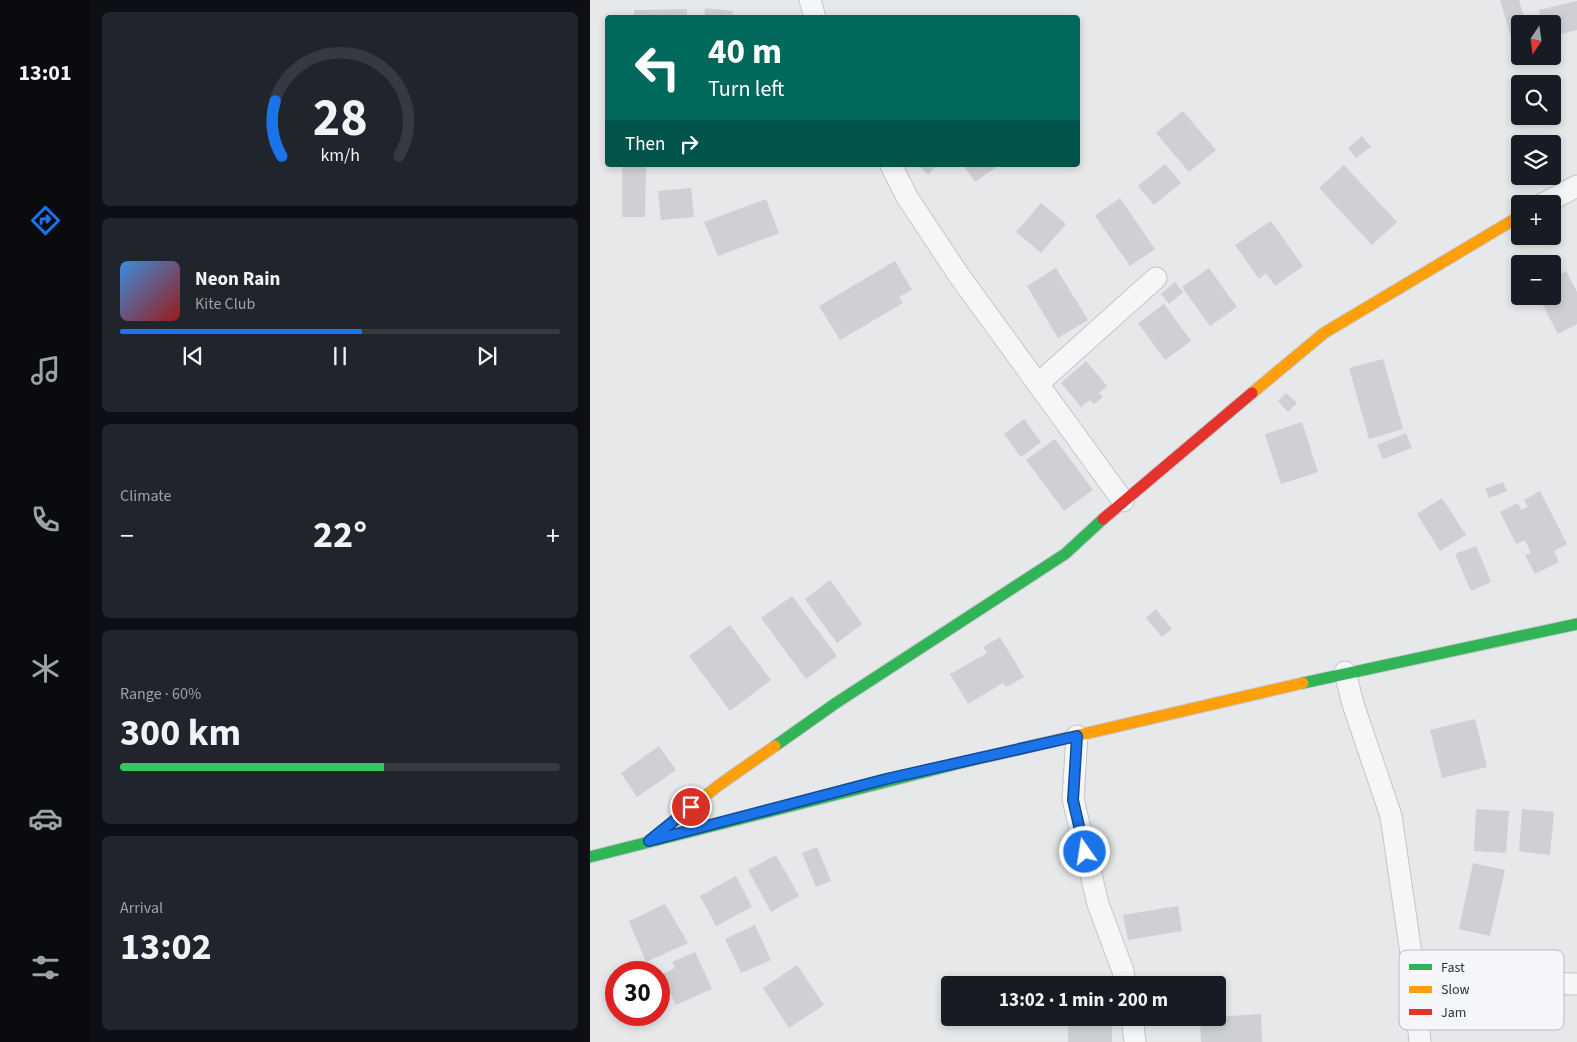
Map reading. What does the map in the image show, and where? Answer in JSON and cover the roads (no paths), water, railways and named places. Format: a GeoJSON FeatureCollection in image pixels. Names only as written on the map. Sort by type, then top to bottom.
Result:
{"type":"FeatureCollection","features":[{"type":"Feature","properties":{"kind":"street"},"geometry":{"type":"LineString","coordinates":[[810,0],[814,15]]}},
{"type":"Feature","properties":{"kind":"street"},"geometry":{"type":"LineString","coordinates":[[892,167],[907,197],[958,274],[1123,501]]}},
{"type":"Feature","properties":{"kind":"street"},"geometry":{"type":"LineString","coordinates":[[1560,195],[1577,186]]}},
{"type":"Feature","properties":{"kind":"street"},"geometry":{"type":"LineString","coordinates":[[649,841],[719,785],[828,708],[1064,554],[1123,501],[1324,333],[1511,221]]}},
{"type":"Feature","properties":{"kind":"street"},"geometry":{"type":"LineString","coordinates":[[1039,383],[1156,278]]}},
{"type":"Feature","properties":{"kind":"street"},"geometry":{"type":"LineString","coordinates":[[590,858],[886,779],[1345,672],[1577,624]]}},
{"type":"Feature","properties":{"kind":"street"},"geometry":{"type":"LineString","coordinates":[[1345,672],[1353,704],[1391,816],[1410,950]]}},
{"type":"Feature","properties":{"kind":"street"},"geometry":{"type":"LineString","coordinates":[[1077,736],[1073,800],[1098,904],[1124,976]]}},
{"type":"Feature","properties":{"kind":"street"},"geometry":{"type":"LineString","coordinates":[[1564,984],[1577,984]]}},
{"type":"Feature","properties":{"kind":"street"},"geometry":{"type":"LineString","coordinates":[[1133,1026],[1135,1042]]}}]}
